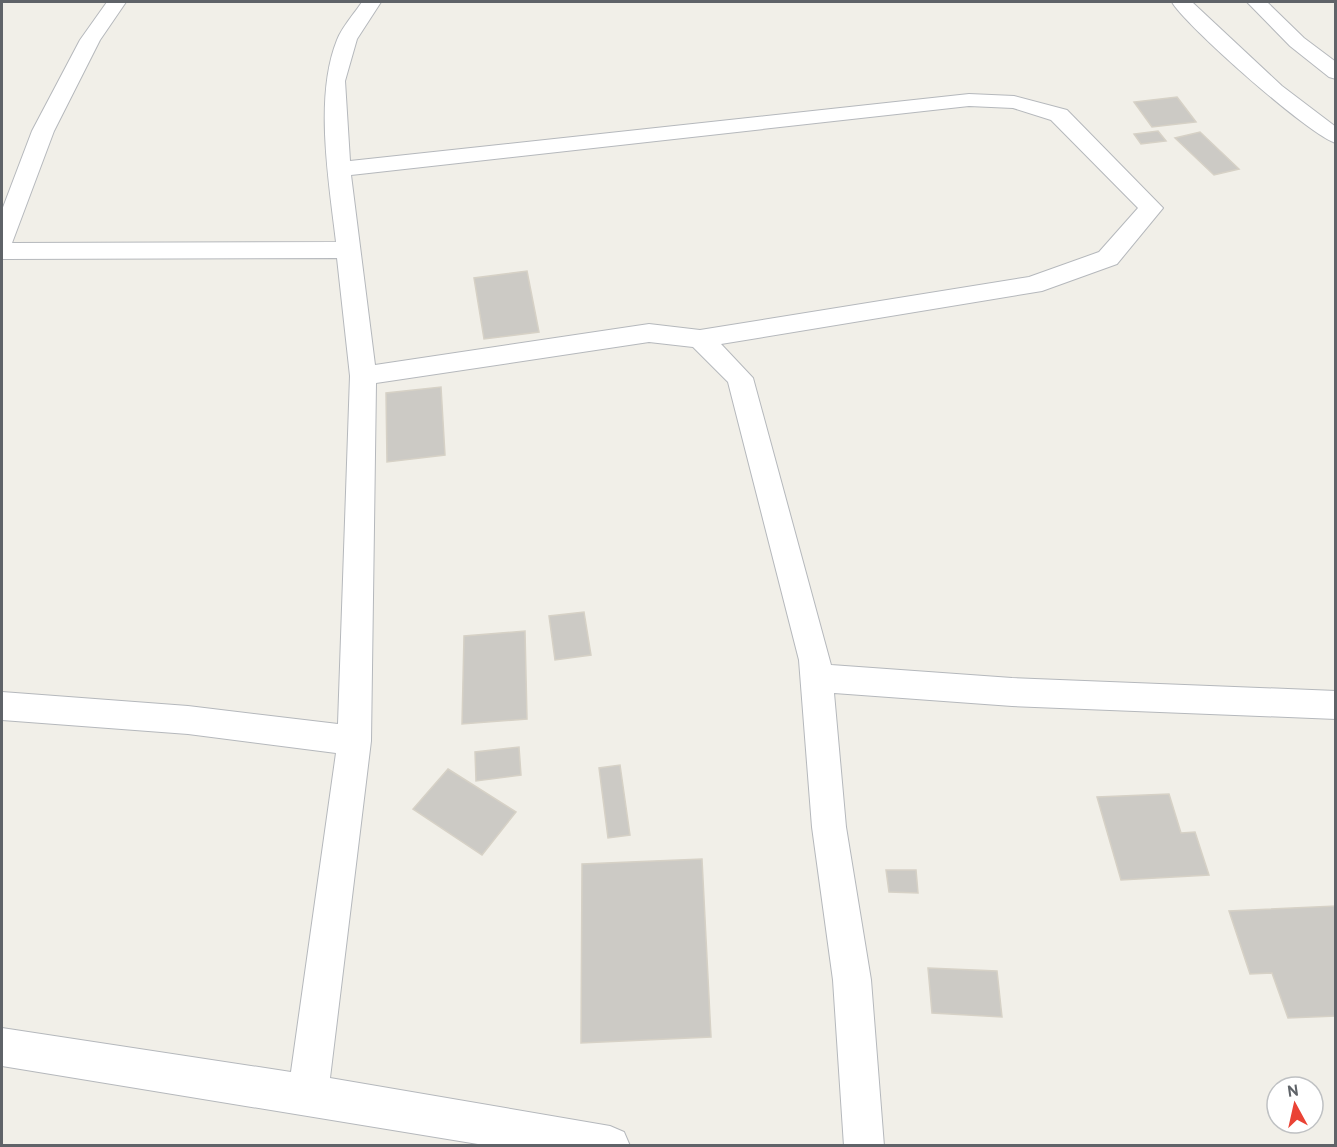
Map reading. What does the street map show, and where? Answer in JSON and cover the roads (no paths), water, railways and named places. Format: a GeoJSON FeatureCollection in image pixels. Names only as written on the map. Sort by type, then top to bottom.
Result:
{"type":"FeatureCollection","features":[{"type":"Feature","properties":{"kind":"street"},"geometry":{"type":"LineString","coordinates":[[2,240],[43,131],[90,40],[116,2]]}},
{"type":"Feature","properties":{"kind":"street"},"geometry":{"type":"LineString","coordinates":[[308,1094],[354,741],[363,376],[339,169],[336,81],[347,39],[371,2]]}},
{"type":"Feature","properties":{"kind":"street"},"geometry":{"type":"LineString","coordinates":[[1181,2],[1269,88],[1306,118],[1335,137]]}},
{"type":"Feature","properties":{"kind":"street"},"geometry":{"type":"LineString","coordinates":[[1256,2],[1297,42],[1335,73]]}},
{"type":"Feature","properties":{"kind":"street"},"geometry":{"type":"LineString","coordinates":[[339,169],[622,140],[898,106],[969,100],[1014,102],[1059,115],[1151,208],[1108,258],[1033,285],[700,339],[649,333],[363,376]]}},
{"type":"Feature","properties":{"kind":"street"},"geometry":{"type":"LineString","coordinates":[[2,251],[349,250]]}},
{"type":"Feature","properties":{"kind":"street"},"geometry":{"type":"LineString","coordinates":[[700,339],[740,378],[815,660],[829,826],[852,980],[864,1146]]}},
{"type":"Feature","properties":{"kind":"street"},"geometry":{"type":"LineString","coordinates":[[816,678],[1012,692],[1335,705]]}},
{"type":"Feature","properties":{"kind":"street"},"geometry":{"type":"LineString","coordinates":[[2,706],[188,720],[354,741]]}},
{"type":"Feature","properties":{"kind":"street"},"geometry":{"type":"LineString","coordinates":[[2,1047],[308,1094],[609,1146]]}}]}
